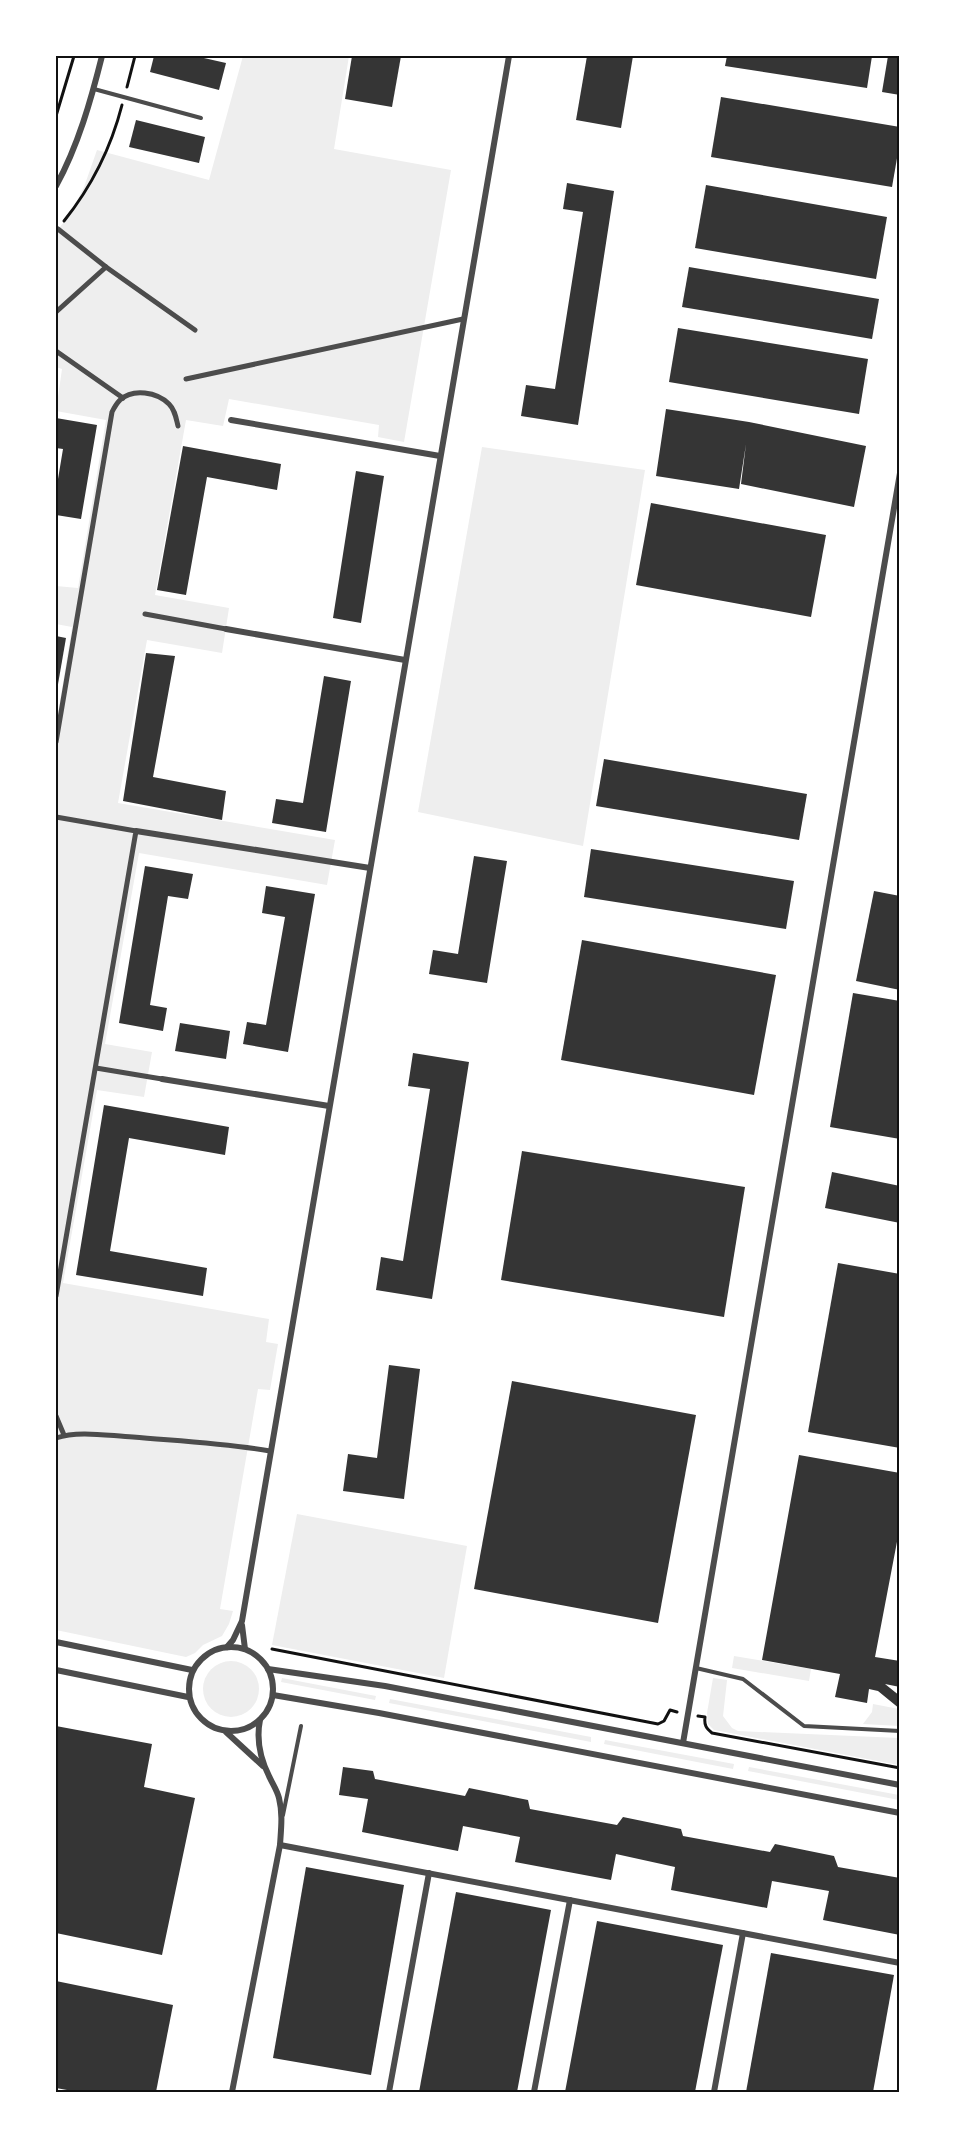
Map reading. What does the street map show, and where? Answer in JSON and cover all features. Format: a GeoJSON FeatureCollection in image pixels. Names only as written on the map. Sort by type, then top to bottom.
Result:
{"type":"FeatureCollection","features":[{"type":"Feature","properties":{"kind":"street"},"geometry":{"type":"LineString","coordinates":[[56,184],[69,162],[94,89],[102,56]]}},
{"type":"Feature","properties":{"kind":"street"},"geometry":{"type":"LineString","coordinates":[[245,1649],[242,1638],[242,1621],[270,1451],[509,56]]}},
{"type":"Feature","properties":{"kind":"street"},"geometry":{"type":"LineString","coordinates":[[58,229],[106,267],[195,330]]}},
{"type":"Feature","properties":{"kind":"street"},"geometry":{"type":"LineString","coordinates":[[56,312],[106,267]]}},
{"type":"Feature","properties":{"kind":"street"},"geometry":{"type":"LineString","coordinates":[[186,379],[464,319]]}},
{"type":"Feature","properties":{"kind":"street"},"geometry":{"type":"LineString","coordinates":[[56,351],[123,398]]}},
{"type":"Feature","properties":{"kind":"street"},"geometry":{"type":"LineString","coordinates":[[56,742],[112,412],[119,401],[131,393],[158,396],[170,404],[178,426]]}},
{"type":"Feature","properties":{"kind":"street"},"geometry":{"type":"LineString","coordinates":[[231,420],[440,456]]}},
{"type":"Feature","properties":{"kind":"street"},"geometry":{"type":"LineString","coordinates":[[684,1743],[900,473]]}},
{"type":"Feature","properties":{"kind":"street"},"geometry":{"type":"LineString","coordinates":[[145,614],[405,660]]}},
{"type":"Feature","properties":{"kind":"street"},"geometry":{"type":"LineString","coordinates":[[56,817],[370,868]]}},
{"type":"Feature","properties":{"kind":"street"},"geometry":{"type":"LineString","coordinates":[[56,1296],[136,831]]}},
{"type":"Feature","properties":{"kind":"street"},"geometry":{"type":"LineString","coordinates":[[96,1068],[329,1106]]}},
{"type":"Feature","properties":{"kind":"street"},"geometry":{"type":"LineString","coordinates":[[56,1416],[64,1435]]}},
{"type":"Feature","properties":{"kind":"street"},"geometry":{"type":"LineString","coordinates":[[56,1438],[64,1435],[95,1435],[235,1445],[270,1451]]}},
{"type":"Feature","properties":{"kind":"street"},"geometry":{"type":"LineString","coordinates":[[227,1647],[242,1621]]}},
{"type":"Feature","properties":{"kind":"street"},"geometry":{"type":"LineString","coordinates":[[56,1642],[192,1670]]}},
{"type":"Feature","properties":{"kind":"street"},"geometry":{"type":"LineString","coordinates":[[227,1647],[245,1649],[262,1660],[272,1679],[273,1695],[267,1712],[260,1720],[240,1731],[226,1732],[213,1728],[202,1721],[193,1710],[188,1683],[192,1670],[201,1658],[213,1650],[227,1647]]}},
{"type":"Feature","properties":{"kind":"street"},"geometry":{"type":"LineString","coordinates":[[268,1669],[385,1686],[900,1785]]}},
{"type":"Feature","properties":{"kind":"street"},"geometry":{"type":"LineString","coordinates":[[56,1670],[189,1697]]}},
{"type":"Feature","properties":{"kind":"street"},"geometry":{"type":"LineString","coordinates":[[273,1695],[900,1813]]}},
{"type":"Feature","properties":{"kind":"street"},"geometry":{"type":"LineString","coordinates":[[232,2092],[280,1845],[282,1818],[279,1796],[264,1766],[257,1735],[260,1720]]}},
{"type":"Feature","properties":{"kind":"street"},"geometry":{"type":"LineString","coordinates":[[226,1732],[264,1766]]}},
{"type":"Feature","properties":{"kind":"street"},"geometry":{"type":"LineString","coordinates":[[280,1845],[900,1963]]}},
{"type":"Feature","properties":{"kind":"street"},"geometry":{"type":"LineString","coordinates":[[389,2092],[429,1873]]}},
{"type":"Feature","properties":{"kind":"street"},"geometry":{"type":"LineString","coordinates":[[534,2092],[570,1900]]}},
{"type":"Feature","properties":{"kind":"street"},"geometry":{"type":"LineString","coordinates":[[714,2092],[743,1933]]}},
{"type":"Feature","properties":{"kind":"lane"},"geometry":{"type":"LineString","coordinates":[[94,89],[124,99],[201,118]]}},
{"type":"Feature","properties":{"kind":"lane"},"geometry":{"type":"LineString","coordinates":[[696,1668],[743,1679],[804,1726],[900,1731]]}},
{"type":"Feature","properties":{"kind":"lane"},"geometry":{"type":"LineString","coordinates":[[282,1818],[301,1726]]}},
{"type":"Feature","properties":{"kind":"path"},"geometry":{"type":"LineString","coordinates":[[56,116],[74,56]]}},
{"type":"Feature","properties":{"kind":"path"},"geometry":{"type":"LineString","coordinates":[[58,229],[96,175],[115,134],[135,56]]}},
{"type":"Feature","properties":{"kind":"path"},"geometry":{"type":"LineString","coordinates":[[272,1649],[658,1724],[664,1721],[670,1710],[705,1717],[704,1724],[712,1732],[900,1768]]}},
{"type":"Feature","properties":{"kind":"shaded area"},"geometry":{"type":"Polygon","coordinates":[[[243,56],[349,56],[334,149],[451,170],[404,442],[378,437],[379,425],[229,399],[223,426],[186,420],[155,595],[229,608],[222,653],[147,640],[118,803],[335,840],[327,885],[139,853],[105,1044],[152,1052],[144,1097],[97,1090],[63,1283],[269,1319],[266,1342],[278,1344],[270,1390],[258,1389],[220,1609],[233,1611],[222,1636],[186,1657],[56,1630],[56,726],[72,627],[56,624],[56,586],[78,588],[106,420],[56,411],[62,369],[56,367],[56,232],[71,213],[84,187],[97,150],[209,180],[243,56]]]}},
{"type":"Feature","properties":{"kind":"shaded area"},"geometry":{"type":"Polygon","coordinates":[[[482,447],[645,470],[583,846],[418,812],[482,447]]]}},
{"type":"Feature","properties":{"kind":"shaded area"},"geometry":{"type":"Polygon","coordinates":[[[297,1514],[467,1546],[444,1678],[272,1645],[297,1514]]]}},
{"type":"Feature","properties":{"kind":"shaded area"},"geometry":{"type":"Polygon","coordinates":[[[734,1656],[811,1669],[809,1681],[732,1668],[734,1656]]]}},
{"type":"Feature","properties":{"kind":"shaded area"},"geometry":{"type":"Polygon","coordinates":[[[231,1661],[242,1663],[251,1669],[257,1678],[259,1689],[257,1700],[251,1709],[242,1715],[231,1717],[220,1715],[211,1709],[205,1700],[203,1689],[205,1678],[211,1669],[220,1663],[231,1661]]]}},
{"type":"Feature","properties":{"kind":"shaded area"},"geometry":{"type":"Polygon","coordinates":[[[282,1678],[376,1696],[375,1700],[281,1682],[282,1678]]]}},
{"type":"Feature","properties":{"kind":"shaded area"},"geometry":{"type":"Polygon","coordinates":[[[713,1678],[727,1680],[723,1716],[732,1728],[738,1731],[899,1738],[899,1765],[714,1730],[708,1724],[707,1713],[713,1678]]]}},
{"type":"Feature","properties":{"kind":"shaded area"},"geometry":{"type":"Polygon","coordinates":[[[390,1699],[591,1737],[591,1742],[389,1703],[390,1699]]]}},
{"type":"Feature","properties":{"kind":"shaded area"},"geometry":{"type":"Polygon","coordinates":[[[873,1704],[899,1709],[899,1726],[863,1724],[872,1712],[873,1704]]]}},
{"type":"Feature","properties":{"kind":"shaded area"},"geometry":{"type":"Polygon","coordinates":[[[605,1740],[734,1764],[733,1769],[604,1744],[605,1740]]]}},
{"type":"Feature","properties":{"kind":"shaded area"},"geometry":{"type":"Polygon","coordinates":[[[749,1767],[899,1795],[899,1800],[748,1771],[749,1767]]]}},
{"type":"Feature","properties":{"kind":"building"},"geometry":{"type":"Polygon","coordinates":[[[154,56],[195,56],[226,63],[219,90],[150,72],[154,56]]]}},
{"type":"Feature","properties":{"kind":"building"},"geometry":{"type":"Polygon","coordinates":[[[352,56],[401,56],[392,107],[345,99],[352,56]]]}},
{"type":"Feature","properties":{"kind":"building"},"geometry":{"type":"Polygon","coordinates":[[[587,56],[633,56],[621,128],[576,120],[587,56]]]}},
{"type":"Feature","properties":{"kind":"building"},"geometry":{"type":"Polygon","coordinates":[[[727,56],[872,56],[867,88],[725,66],[727,56]]]}},
{"type":"Feature","properties":{"kind":"building"},"geometry":{"type":"Polygon","coordinates":[[[888,56],[900,56],[900,95],[882,92],[888,56]]]}},
{"type":"Feature","properties":{"kind":"building"},"geometry":{"type":"Polygon","coordinates":[[[721,97],[900,127],[900,141],[892,187],[711,157],[721,97]]]}},
{"type":"Feature","properties":{"kind":"building"},"geometry":{"type":"Polygon","coordinates":[[[136,120],[205,137],[199,163],[129,147],[136,120]]]}},
{"type":"Feature","properties":{"kind":"building"},"geometry":{"type":"Polygon","coordinates":[[[567,183],[614,191],[578,425],[521,416],[526,385],[555,389],[583,212],[563,209],[567,183]]]}},
{"type":"Feature","properties":{"kind":"building"},"geometry":{"type":"Polygon","coordinates":[[[706,185],[887,217],[876,279],[695,248],[706,185]]]}},
{"type":"Feature","properties":{"kind":"building"},"geometry":{"type":"Polygon","coordinates":[[[689,267],[879,299],[872,339],[682,307],[689,267]]]}},
{"type":"Feature","properties":{"kind":"building"},"geometry":{"type":"Polygon","coordinates":[[[678,328],[868,359],[859,414],[669,382],[678,328]]]}},
{"type":"Feature","properties":{"kind":"building"},"geometry":{"type":"Polygon","coordinates":[[[666,409],[749,422],[866,446],[854,507],[741,484],[746,444],[739,489],[656,476],[666,409]]]}},
{"type":"Feature","properties":{"kind":"building"},"geometry":{"type":"Polygon","coordinates":[[[56,418],[97,425],[81,519],[56,515],[56,491],[63,449],[56,448],[56,418]]]}},
{"type":"Feature","properties":{"kind":"building"},"geometry":{"type":"Polygon","coordinates":[[[183,446],[281,464],[277,490],[207,477],[186,595],[157,590],[183,446]]]}},
{"type":"Feature","properties":{"kind":"building"},"geometry":{"type":"Polygon","coordinates":[[[356,471],[384,476],[361,623],[333,618],[356,471]]]}},
{"type":"Feature","properties":{"kind":"building"},"geometry":{"type":"Polygon","coordinates":[[[651,503],[826,535],[811,617],[636,585],[651,503]]]}},
{"type":"Feature","properties":{"kind":"building"},"geometry":{"type":"Polygon","coordinates":[[[56,636],[66,638],[57,690],[56,690],[56,636]]]}},
{"type":"Feature","properties":{"kind":"building"},"geometry":{"type":"Polygon","coordinates":[[[146,653],[175,656],[153,777],[226,791],[222,820],[123,801],[146,653]]]}},
{"type":"Feature","properties":{"kind":"building"},"geometry":{"type":"Polygon","coordinates":[[[324,676],[351,681],[326,832],[272,823],[276,799],[303,803],[324,676]]]}},
{"type":"Feature","properties":{"kind":"building"},"geometry":{"type":"Polygon","coordinates":[[[604,759],[807,794],[799,840],[596,806],[604,759]]]}},
{"type":"Feature","properties":{"kind":"building"},"geometry":{"type":"Polygon","coordinates":[[[591,849],[794,881],[786,929],[584,897],[591,849]]]}},
{"type":"Feature","properties":{"kind":"building"},"geometry":{"type":"Polygon","coordinates":[[[474,856],[507,861],[487,983],[429,974],[433,950],[458,954],[474,856]]]}},
{"type":"Feature","properties":{"kind":"building"},"geometry":{"type":"Polygon","coordinates":[[[145,866],[193,874],[188,899],[168,896],[150,1005],[167,1008],[163,1031],[119,1023],[145,866]]]}},
{"type":"Feature","properties":{"kind":"building"},"geometry":{"type":"Polygon","coordinates":[[[266,886],[315,894],[288,1052],[243,1044],[247,1022],[266,1025],[285,917],[262,913],[266,886]]]}},
{"type":"Feature","properties":{"kind":"building"},"geometry":{"type":"Polygon","coordinates":[[[874,891],[900,896],[900,990],[856,981],[874,891]]]}},
{"type":"Feature","properties":{"kind":"building"},"geometry":{"type":"Polygon","coordinates":[[[582,940],[776,975],[754,1095],[561,1060],[582,940]]]}},
{"type":"Feature","properties":{"kind":"building"},"geometry":{"type":"Polygon","coordinates":[[[853,993],[900,1001],[900,1139],[830,1127],[853,993]]]}},
{"type":"Feature","properties":{"kind":"building"},"geometry":{"type":"Polygon","coordinates":[[[180,1023],[230,1031],[226,1059],[175,1051],[180,1023]]]}},
{"type":"Feature","properties":{"kind":"building"},"geometry":{"type":"Polygon","coordinates":[[[413,1053],[469,1062],[432,1299],[376,1290],[381,1257],[403,1261],[430,1089],[408,1086],[413,1053]]]}},
{"type":"Feature","properties":{"kind":"building"},"geometry":{"type":"Polygon","coordinates":[[[104,1105],[229,1127],[225,1155],[129,1138],[110,1251],[207,1268],[203,1296],[76,1275],[104,1105]]]}},
{"type":"Feature","properties":{"kind":"building"},"geometry":{"type":"Polygon","coordinates":[[[522,1151],[745,1187],[724,1317],[501,1280],[522,1151]]]}},
{"type":"Feature","properties":{"kind":"building"},"geometry":{"type":"Polygon","coordinates":[[[832,1172],[900,1186],[900,1223],[825,1208],[832,1172]]]}},
{"type":"Feature","properties":{"kind":"building"},"geometry":{"type":"Polygon","coordinates":[[[838,1263],[900,1274],[900,1448],[808,1432],[838,1263]]]}},
{"type":"Feature","properties":{"kind":"building"},"geometry":{"type":"Polygon","coordinates":[[[389,1365],[420,1369],[404,1499],[343,1491],[348,1454],[377,1458],[389,1365]]]}},
{"type":"Feature","properties":{"kind":"building"},"geometry":{"type":"Polygon","coordinates":[[[512,1381],[696,1415],[658,1623],[474,1589],[512,1381]]]}},
{"type":"Feature","properties":{"kind":"building"},"geometry":{"type":"Polygon","coordinates":[[[799,1455],[900,1473],[900,1526],[875,1657],[900,1661],[900,1687],[885,1684],[900,1696],[900,1709],[878,1691],[869,1689],[867,1703],[835,1697],[840,1674],[762,1660],[799,1455]]]}},
{"type":"Feature","properties":{"kind":"building"},"geometry":{"type":"Polygon","coordinates":[[[56,1726],[152,1744],[144,1787],[195,1798],[162,1955],[56,1933],[56,1726]]]}},
{"type":"Feature","properties":{"kind":"building"},"geometry":{"type":"Polygon","coordinates":[[[343,1767],[373,1771],[375,1779],[465,1796],[469,1788],[528,1800],[530,1809],[617,1825],[623,1817],[681,1829],[683,1836],[770,1852],[775,1844],[834,1856],[838,1867],[900,1878],[900,1935],[823,1920],[829,1891],[772,1881],[767,1908],[671,1890],[675,1867],[616,1854],[611,1880],[515,1862],[520,1837],[463,1826],[458,1851],[362,1832],[368,1799],[339,1795],[343,1767]]]}},
{"type":"Feature","properties":{"kind":"building"},"geometry":{"type":"Polygon","coordinates":[[[306,1867],[404,1885],[371,2075],[273,2058],[306,1867]]]}},
{"type":"Feature","properties":{"kind":"building"},"geometry":{"type":"Polygon","coordinates":[[[456,1892],[551,1910],[517,2092],[419,2092],[456,1892]]]}},
{"type":"Feature","properties":{"kind":"building"},"geometry":{"type":"Polygon","coordinates":[[[597,1921],[723,1945],[695,2092],[565,2092],[597,1921]]]}},
{"type":"Feature","properties":{"kind":"building"},"geometry":{"type":"Polygon","coordinates":[[[771,1953],[894,1975],[873,2092],[746,2092],[771,1953]]]}},
{"type":"Feature","properties":{"kind":"building"},"geometry":{"type":"Polygon","coordinates":[[[56,1981],[173,2005],[156,2092],[78,2092],[56,2088],[56,1981]]]}}]}
